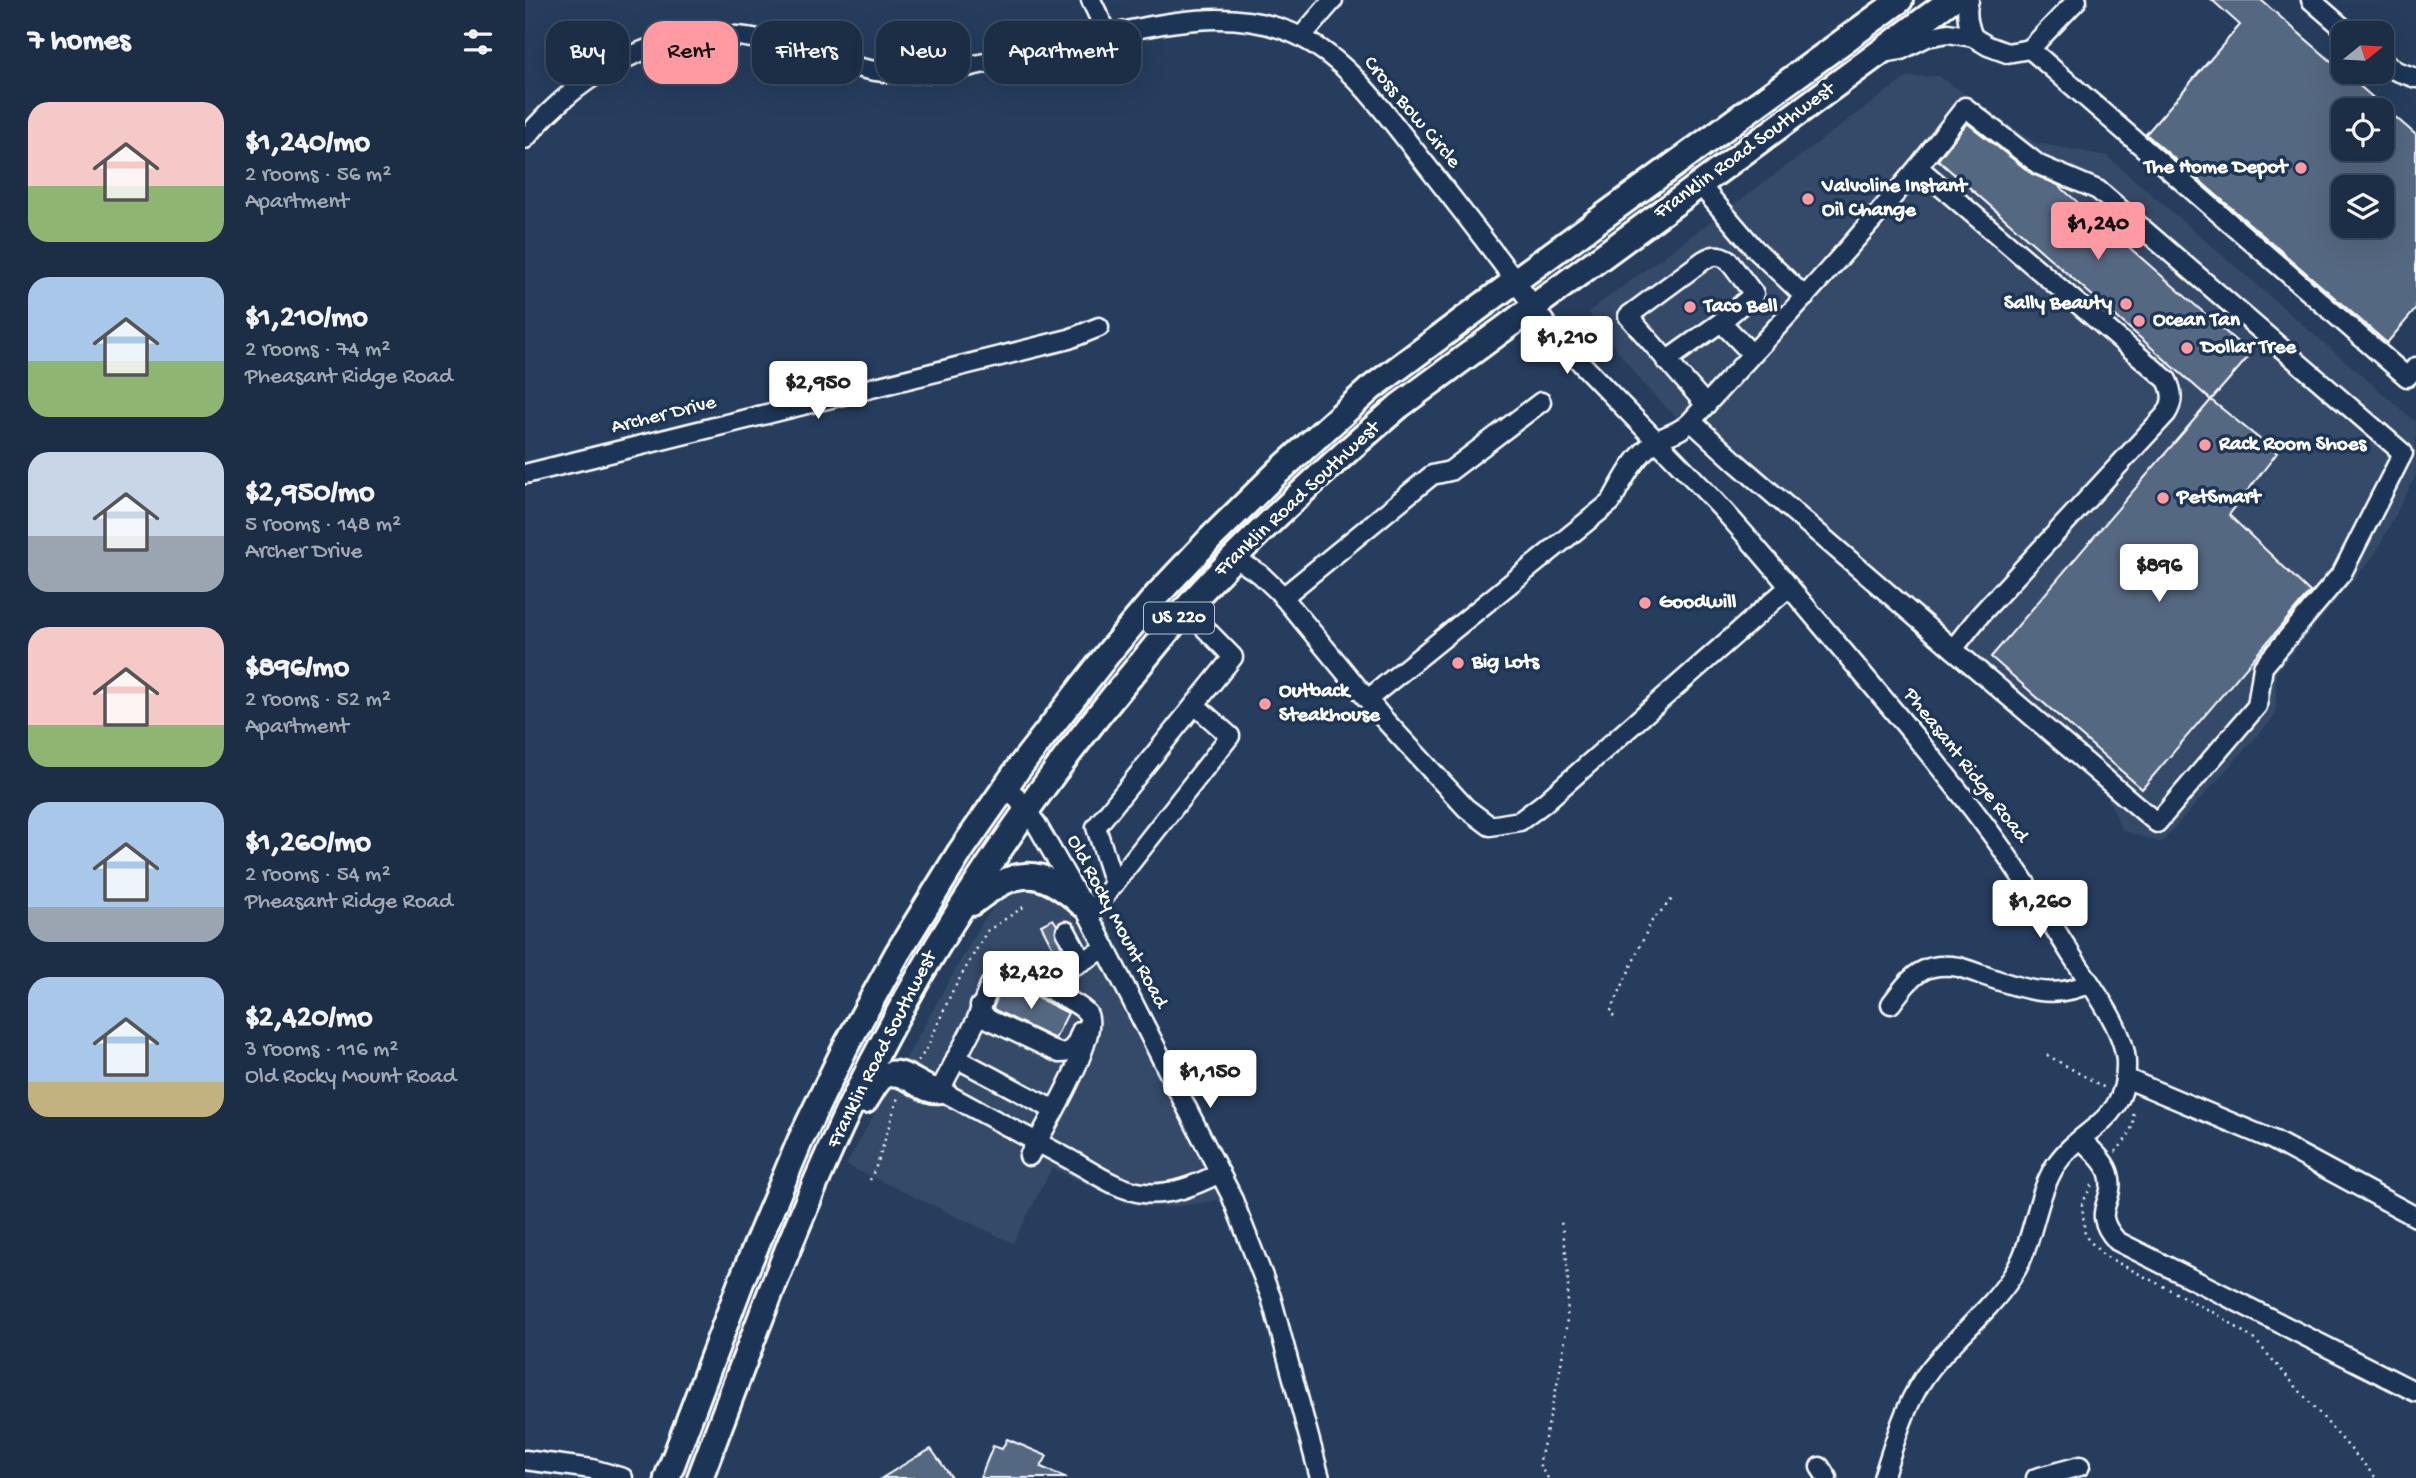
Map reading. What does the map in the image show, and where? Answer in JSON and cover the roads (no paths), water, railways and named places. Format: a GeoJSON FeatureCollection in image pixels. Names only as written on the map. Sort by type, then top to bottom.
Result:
{"type":"FeatureCollection","features":[{"type":"Feature","properties":{"kind":"highway","name":"Franklin Road Southwest"},"geometry":{"type":"LineString","coordinates":[[667,1478],[743,1277],[811,1117],[846,1046],[897,954],[960,852],[1007,785],[1110,651],[1158,594],[1210,539],[1278,472],[1370,389],[1900,0]]}},
{"type":"Feature","properties":{"kind":"highway","name":"Franklin Road Southwest"},"geometry":{"type":"LineString","coordinates":[[700,1478],[789,1246],[826,1161],[880,1049],[935,949],[1026,810],[1079,737],[1186,609],[1336,460],[1399,406],[1951,0]]}},
{"type":"Feature","properties":{"kind":"highway"},"geometry":{"type":"LineString","coordinates":[[957,914],[993,886],[1018,875],[1049,881],[1069,892],[1086,910]]}},
{"type":"Feature","properties":{"kind":"highway"},"geometry":{"type":"LineString","coordinates":[[826,1161],[881,1078],[900,1075],[940,1096]]}},
{"type":"Feature","properties":{"kind":"street"},"geometry":{"type":"LineString","coordinates":[[1091,0],[1101,21]]}},
{"type":"Feature","properties":{"kind":"street"},"geometry":{"type":"LineString","coordinates":[[1301,37],[1333,0]]}},
{"type":"Feature","properties":{"kind":"street"},"geometry":{"type":"LineString","coordinates":[[1969,0],[1968,25],[1973,37]]}},
{"type":"Feature","properties":{"kind":"street"},"geometry":{"type":"LineString","coordinates":[[1878,54],[1901,50],[1927,37],[1948,33],[1973,37],[1988,46],[2007,52],[2031,49],[2077,0]]}},
{"type":"Feature","properties":{"kind":"street"},"geometry":{"type":"LineString","coordinates":[[2311,0],[2335,21]]}},
{"type":"Feature","properties":{"kind":"street","name":"Cross Bow Circle"},"geometry":{"type":"LineString","coordinates":[[1141,30],[1204,19],[1232,19],[1254,22],[1301,37],[1347,70],[1376,101],[1515,281]]}},
{"type":"Feature","properties":{"kind":"street","name":"Cross Bow Circle"},"geometry":{"type":"LineString","coordinates":[[525,139],[554,108],[583,83],[606,68],[665,42],[697,36],[729,35],[761,40],[866,69],[915,74],[945,72],[984,63]]}},
{"type":"Feature","properties":{"kind":"street"},"geometry":{"type":"LineString","coordinates":[[2031,49],[2407,377],[2416,367]]}},
{"type":"Feature","properties":{"kind":"street"},"geometry":{"type":"LineString","coordinates":[[2394,69],[2416,78]]}},
{"type":"Feature","properties":{"kind":"street"},"geometry":{"type":"LineString","coordinates":[[1368,699],[1611,502],[1626,472],[1655,442],[1683,430],[1691,421],[1706,405],[1805,296],[1918,167],[1965,107],[2039,165],[2098,190],[2403,453],[2341,573],[2263,667],[2257,706],[2157,823],[1691,421]]}},
{"type":"Feature","properties":{"kind":"street"},"geometry":{"type":"LineString","coordinates":[[1918,167],[2167,380],[2172,389],[2172,400],[2166,414],[1981,614],[1953,649]]}},
{"type":"Feature","properties":{"kind":"street"},"geometry":{"type":"LineString","coordinates":[[1700,185],[1753,248],[1805,296]]}},
{"type":"Feature","properties":{"kind":"street"},"geometry":{"type":"LineString","coordinates":[[1666,361],[1721,322],[1754,294],[1727,259],[1713,256],[1628,316],[1666,361],[1706,405]]}},
{"type":"Feature","properties":{"kind":"street","name":"Pheasant Ridge Road"},"geometry":{"type":"LineString","coordinates":[[1515,281],[1550,329],[1655,442],[1709,494],[1918,738],[1991,833],[2089,983],[2118,1032],[2125,1053],[2125,1078],[2113,1111],[2103,1124],[2066,1152],[2054,1169],[2026,1248],[2009,1282],[1930,1369],[1918,1387],[1909,1404],[1883,1478]]}},
{"type":"Feature","properties":{"kind":"street"},"geometry":{"type":"LineString","coordinates":[[1721,322],[1752,354]]}},
{"type":"Feature","properties":{"kind":"street","name":"Archer Drive"},"geometry":{"type":"LineString","coordinates":[[525,474],[1055,342],[1099,327]]}},
{"type":"Feature","properties":{"kind":"street"},"geometry":{"type":"LineString","coordinates":[[1283,597],[1431,475],[1450,471],[1541,402]]}},
{"type":"Feature","properties":{"kind":"street"},"geometry":{"type":"LineString","coordinates":[[1235,558],[1260,574],[1283,597],[1368,699],[1466,808],[1490,825],[1520,821],[1789,587]]}},
{"type":"Feature","properties":{"kind":"street"},"geometry":{"type":"LineString","coordinates":[[1114,884],[1096,827],[1233,656],[1186,609]]}},
{"type":"Feature","properties":{"kind":"street"},"geometry":{"type":"LineString","coordinates":[[1086,910],[1114,884],[1230,736],[1195,705]]}},
{"type":"Feature","properties":{"kind":"street","name":"Old Rocky Mount Road"},"geometry":{"type":"LineString","coordinates":[[1007,785],[1026,810],[1086,910],[1220,1173],[1250,1240],[1271,1297],[1320,1478]]}},
{"type":"Feature","properties":{"kind":"street"},"geometry":{"type":"LineString","coordinates":[[1066,931],[1075,965],[1106,948]]}},
{"type":"Feature","properties":{"kind":"street"},"geometry":{"type":"LineString","coordinates":[[1891,1004],[1910,979],[1920,971],[1945,964],[2045,993],[2063,992],[2089,983]]}},
{"type":"Feature","properties":{"kind":"street"},"geometry":{"type":"LineString","coordinates":[[1033,1149],[1073,1074],[1090,1031],[1090,1021],[1083,1009],[1016,975],[1005,975],[993,982],[940,1096],[1033,1149],[1136,1192],[1166,1193],[1181,1190],[1220,1173]]}},
{"type":"Feature","properties":{"kind":"street"},"geometry":{"type":"LineString","coordinates":[[978,1013],[982,1012],[988,1019],[1055,1051],[1065,1053],[1076,1044],[1082,1027],[1077,1015],[1014,982],[1002,979],[993,982]]}},
{"type":"Feature","properties":{"kind":"street"},"geometry":{"type":"LineString","coordinates":[[978,1013],[1073,1074]]}},
{"type":"Feature","properties":{"kind":"street"},"geometry":{"type":"LineString","coordinates":[[957,1058],[1054,1110]]}},
{"type":"Feature","properties":{"kind":"street"},"geometry":{"type":"LineString","coordinates":[[2125,1078],[2273,1140],[2416,1217]]}},
{"type":"Feature","properties":{"kind":"street"},"geometry":{"type":"LineString","coordinates":[[2081,1139],[2109,1174],[2110,1187],[2103,1214],[2107,1229],[2117,1241],[2416,1392]]}},
{"type":"Feature","properties":{"kind":"street"},"geometry":{"type":"LineString","coordinates":[[525,1460],[592,1469],[622,1478]]}},
{"type":"Feature","properties":{"kind":"street"},"geometry":{"type":"LineString","coordinates":[[2036,1478],[2080,1466]]}},
{"type":"Feature","properties":{"kind":"place","name":"The Home Depot"},"geometry":{"type":"Point","coordinates":[2301,168]}},
{"type":"Feature","properties":{"kind":"place","name":"Valvoline Instant Oil Change"},"geometry":{"type":"Point","coordinates":[1808,199]}},
{"type":"Feature","properties":{"kind":"place","name":"Sally Beauty"},"geometry":{"type":"Point","coordinates":[2126,304]}},
{"type":"Feature","properties":{"kind":"place","name":"Taco Bell"},"geometry":{"type":"Point","coordinates":[1690,307]}},
{"type":"Feature","properties":{"kind":"place","name":"Ocean Tan"},"geometry":{"type":"Point","coordinates":[2139,321]}},
{"type":"Feature","properties":{"kind":"place","name":"Dollar Tree"},"geometry":{"type":"Point","coordinates":[2187,348]}},
{"type":"Feature","properties":{"kind":"place","name":"Rack Room Shoes"},"geometry":{"type":"Point","coordinates":[2205,445]}},
{"type":"Feature","properties":{"kind":"place","name":"PetSmart"},"geometry":{"type":"Point","coordinates":[2163,498]}},
{"type":"Feature","properties":{"kind":"place","name":"Goodwill"},"geometry":{"type":"Point","coordinates":[1645,603]}},
{"type":"Feature","properties":{"kind":"place","name":"Big Lots"},"geometry":{"type":"Point","coordinates":[1458,663]}},
{"type":"Feature","properties":{"kind":"place","name":"Outback Steakhouse"},"geometry":{"type":"Point","coordinates":[1265,704]}}]}
